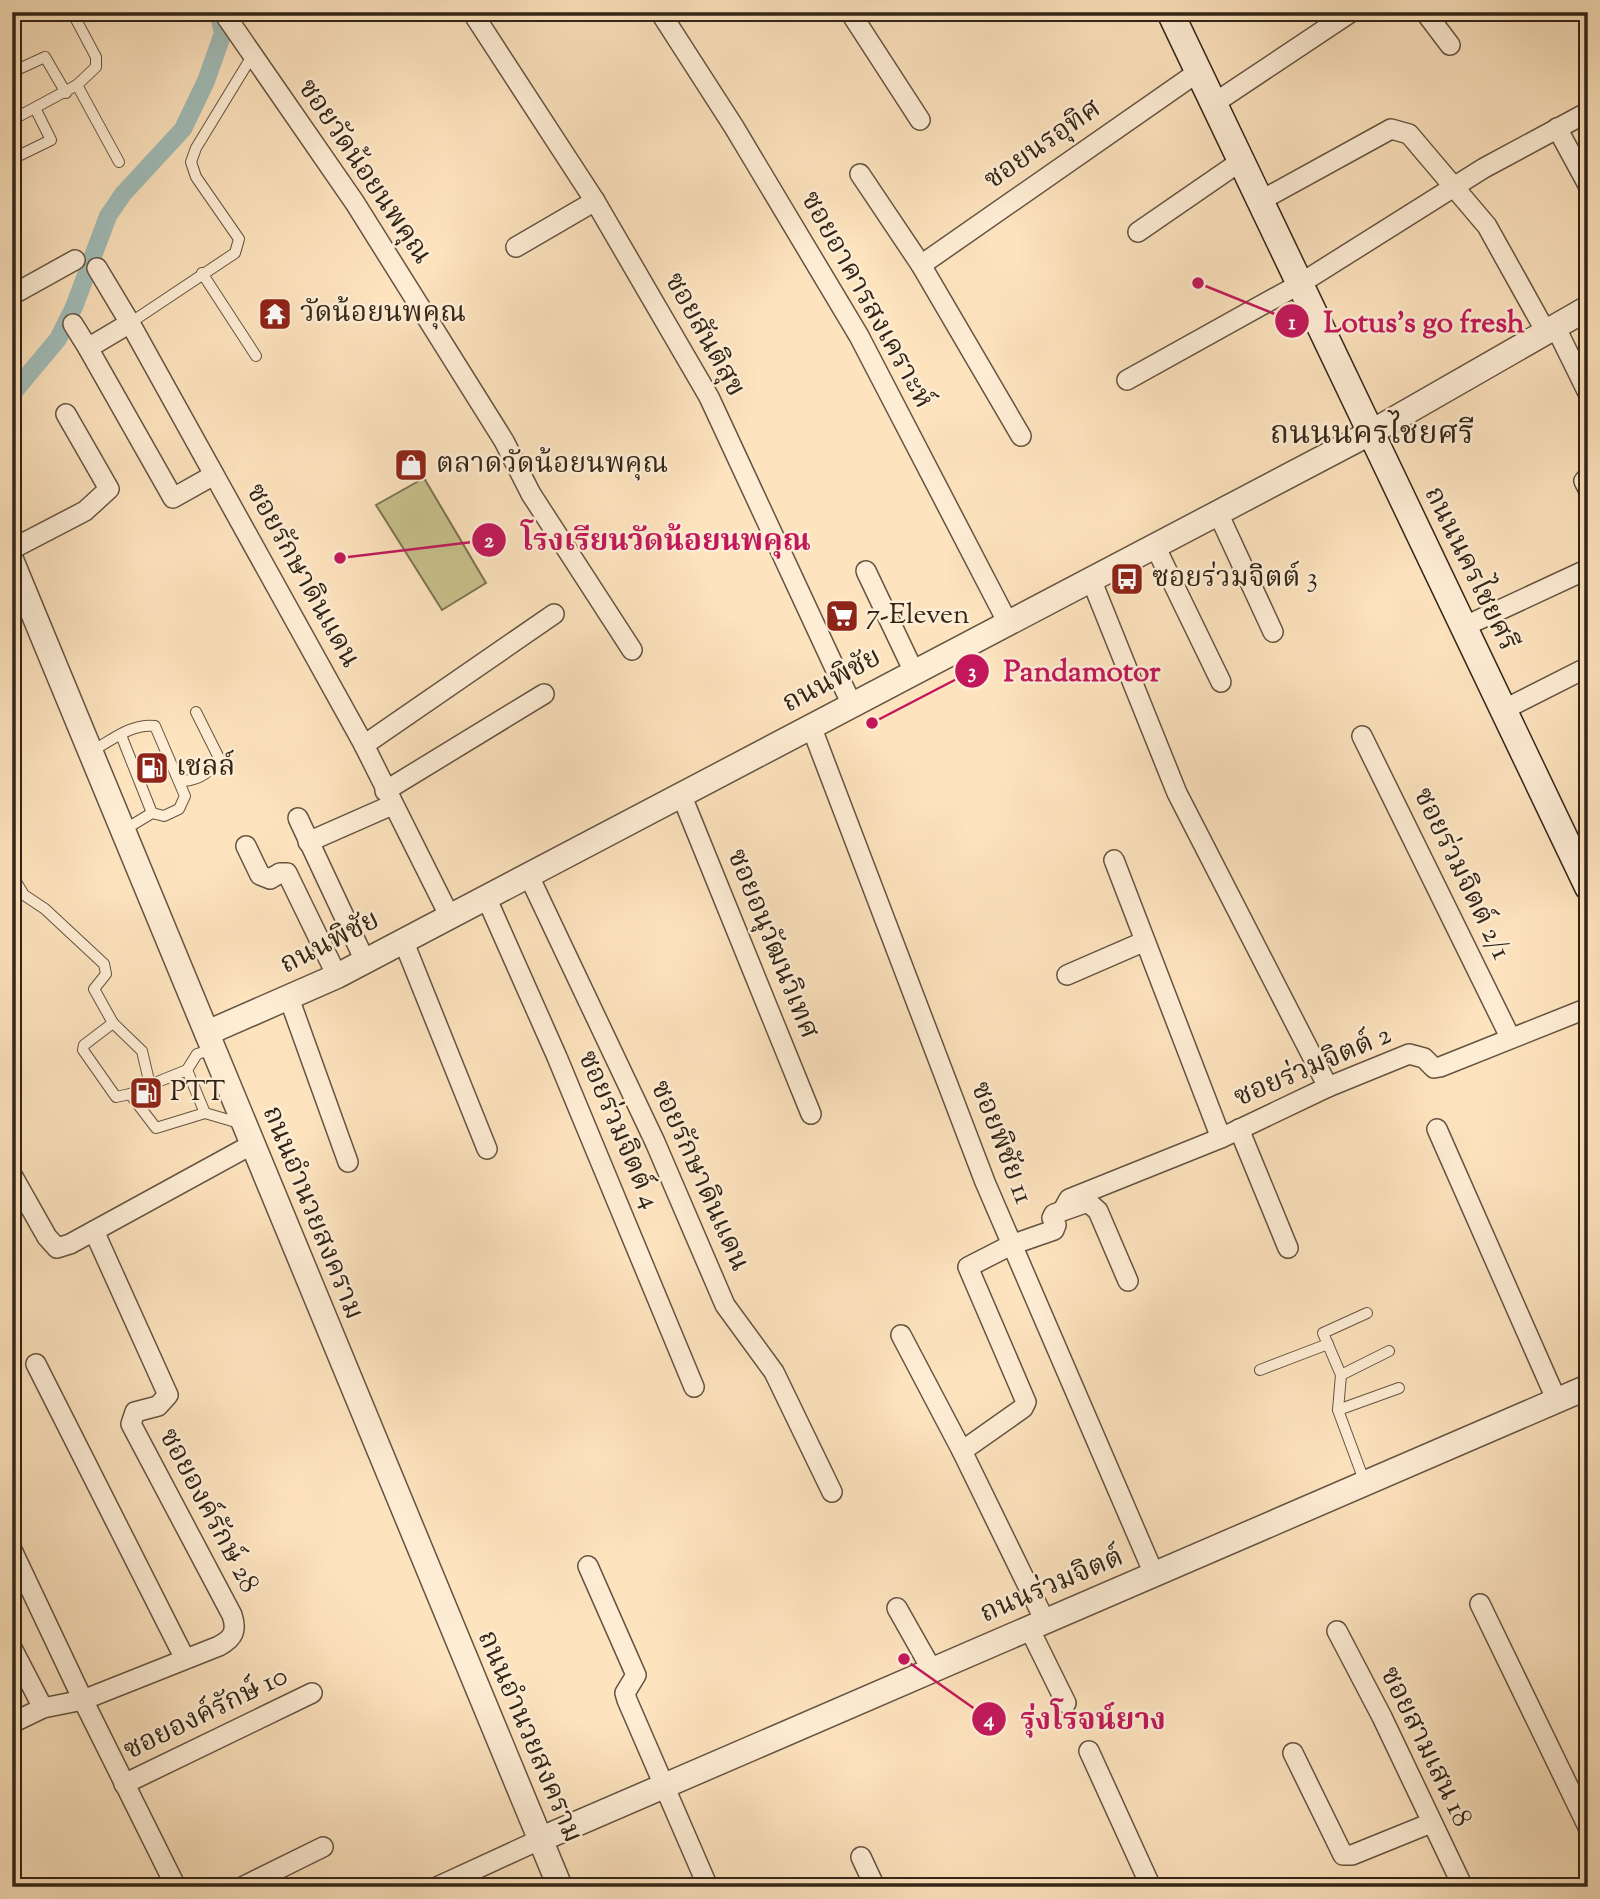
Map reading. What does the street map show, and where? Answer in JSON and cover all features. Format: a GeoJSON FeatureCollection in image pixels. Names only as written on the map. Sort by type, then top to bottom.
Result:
{"type":"FeatureCollection","features":[{"type":"Feature","properties":{"kind":"main road","name":"ถนนนครไชยศรี"},"geometry":{"type":"LineString","coordinates":[[1170,12],[1298,285],[1588,887]]}},
{"type":"Feature","properties":{"kind":"street","name":"ซอยวัดน้อยนพคุณ"},"geometry":{"type":"LineString","coordinates":[[223,12],[355,203],[504,441],[531,494],[632,650]]}},
{"type":"Feature","properties":{"kind":"street","name":"ซอยสันติสุข"},"geometry":{"type":"LineString","coordinates":[[472,12],[595,201],[709,397],[852,705]]}},
{"type":"Feature","properties":{"kind":"street","name":"ซอยอาคารสงเคราะห์"},"geometry":{"type":"LineString","coordinates":[[660,12],[734,127],[859,336],[1008,623]]}},
{"type":"Feature","properties":{"kind":"street"},"geometry":{"type":"LineString","coordinates":[[850,12],[920,120]]}},
{"type":"Feature","properties":{"kind":"street"},"geometry":{"type":"LineString","coordinates":[[1213,104],[1351,12]]}},
{"type":"Feature","properties":{"kind":"street"},"geometry":{"type":"LineString","coordinates":[[1425,12],[1450,45]]}},
{"type":"Feature","properties":{"kind":"street","name":"ซอยนรอุทิศ"},"geometry":{"type":"LineString","coordinates":[[921,265],[1198,72]]}},
{"type":"Feature","properties":{"kind":"street"},"geometry":{"type":"LineString","coordinates":[[1126,380],[1298,285],[1455,186],[1588,112]]}},
{"type":"Feature","properties":{"kind":"street"},"geometry":{"type":"LineString","coordinates":[[1557,128],[1588,185]]}},
{"type":"Feature","properties":{"kind":"street"},"geometry":{"type":"LineString","coordinates":[[1260,201],[1391,129],[1409,134],[1486,226],[1588,393]]}},
{"type":"Feature","properties":{"kind":"street"},"geometry":{"type":"LineString","coordinates":[[1138,232],[1241,162]]}},
{"type":"Feature","properties":{"kind":"street"},"geometry":{"type":"LineString","coordinates":[[860,174],[921,265],[1021,436]]}},
{"type":"Feature","properties":{"kind":"street"},"geometry":{"type":"LineString","coordinates":[[516,247],[595,201]]}},
{"type":"Feature","properties":{"kind":"street"},"geometry":{"type":"LineString","coordinates":[[12,295],[75,260]]}},
{"type":"Feature","properties":{"kind":"street","name":"ซอยรักษาดินแดน"},"geometry":{"type":"LineString","coordinates":[[97,268],[364,745],[449,915]]}},
{"type":"Feature","properties":{"kind":"street","name":"ถนนพิชัย"},"geometry":{"type":"LineString","coordinates":[[211,1041],[1370,433],[1588,308]]}},
{"type":"Feature","properties":{"kind":"street"},"geometry":{"type":"LineString","coordinates":[[88,348],[130,323]]}},
{"type":"Feature","properties":{"kind":"street"},"geometry":{"type":"LineString","coordinates":[[73,324],[173,498],[214,475]]}},
{"type":"Feature","properties":{"kind":"street"},"geometry":{"type":"LineString","coordinates":[[12,549],[85,511],[109,489],[66,414]]}},
{"type":"Feature","properties":{"kind":"street"},"geometry":{"type":"LineString","coordinates":[[1588,476],[1584,481],[1588,489]]}},
{"type":"Feature","properties":{"kind":"street"},"geometry":{"type":"LineString","coordinates":[[1218,513],[1273,632]]}},
{"type":"Feature","properties":{"kind":"street"},"geometry":{"type":"LineString","coordinates":[[1155,545],[1221,682]]}},
{"type":"Feature","properties":{"kind":"street","name":"ถนนอำนวยสงคราม"},"geometry":{"type":"LineString","coordinates":[[12,562],[559,1887]]}},
{"type":"Feature","properties":{"kind":"street"},"geometry":{"type":"LineString","coordinates":[[1464,627],[1588,569]]}},
{"type":"Feature","properties":{"kind":"street"},"geometry":{"type":"LineString","coordinates":[[866,571],[914,672]]}},
{"type":"Feature","properties":{"kind":"street"},"geometry":{"type":"LineString","coordinates":[[1091,579],[1177,793],[1328,1087]]}},
{"type":"Feature","properties":{"kind":"street"},"geometry":{"type":"LineString","coordinates":[[364,745],[554,614]]}},
{"type":"Feature","properties":{"kind":"street"},"geometry":{"type":"LineString","coordinates":[[1503,710],[1588,667]]}},
{"type":"Feature","properties":{"kind":"street"},"geometry":{"type":"LineString","coordinates":[[308,842],[389,798],[544,694]]}},
{"type":"Feature","properties":{"kind":"street","name":"ซอยพิชัย 11"},"geometry":{"type":"LineString","coordinates":[[811,726],[1011,1245],[1154,1574]]}},
{"type":"Feature","properties":{"kind":"street","name":"ซอยร่วมจิตต์ 2/1"},"geometry":{"type":"LineString","coordinates":[[1362,736],[1510,1037]]}},
{"type":"Feature","properties":{"kind":"street","name":"ซอยอนุวัฒนวิเทศ"},"geometry":{"type":"LineString","coordinates":[[681,794],[811,1114]]}},
{"type":"Feature","properties":{"kind":"street"},"geometry":{"type":"LineString","coordinates":[[298,818],[365,961]]}},
{"type":"Feature","properties":{"kind":"street"},"geometry":{"type":"LineString","coordinates":[[246,846],[260,876],[270,879],[280,873],[287,873],[337,976]]}},
{"type":"Feature","properties":{"kind":"street"},"geometry":{"type":"LineString","coordinates":[[1114,860],[1143,942],[1185,1038],[1288,1248]]}},
{"type":"Feature","properties":{"kind":"street","name":"ซอยรักษาดินแดน"},"geometry":{"type":"LineString","coordinates":[[528,874],[655,1142],[725,1305],[774,1372],[832,1492]]}},
{"type":"Feature","properties":{"kind":"street","name":"ซอยร่วมจิตต์ 4"},"geometry":{"type":"LineString","coordinates":[[486,897],[557,1057],[694,1387]]}},
{"type":"Feature","properties":{"kind":"street"},"geometry":{"type":"LineString","coordinates":[[403,940],[488,1149]]}},
{"type":"Feature","properties":{"kind":"street"},"geometry":{"type":"LineString","coordinates":[[1067,975],[1143,942]]}},
{"type":"Feature","properties":{"kind":"street"},"geometry":{"type":"LineString","coordinates":[[289,998],[348,1162]]}},
{"type":"Feature","properties":{"kind":"street","name":"ซอยร่วมจิตต์ 2"},"geometry":{"type":"LineString","coordinates":[[1011,1245],[1054,1230],[1056,1225],[1053,1215],[1063,1210],[1069,1199],[1230,1134],[1328,1087],[1409,1054],[1424,1058],[1434,1068],[1440,1067],[1588,1008]]}},
{"type":"Feature","properties":{"kind":"street"},"geometry":{"type":"LineString","coordinates":[[1437,1129],[1557,1401]]}},
{"type":"Feature","properties":{"kind":"street"},"geometry":{"type":"LineString","coordinates":[[12,1175],[47,1237],[57,1248],[94,1231],[247,1135]]}},
{"type":"Feature","properties":{"kind":"street"},"geometry":{"type":"LineString","coordinates":[[1063,1210],[1088,1202],[1094,1205],[1128,1281]]}},
{"type":"Feature","properties":{"kind":"street","name":"ซอยองค์รักษ์ 28"},"geometry":{"type":"LineString","coordinates":[[12,1723],[43,1708],[83,1700],[227,1641],[236,1626],[131,1424],[135,1412],[158,1406],[168,1395],[94,1231]]}},
{"type":"Feature","properties":{"kind":"street"},"geometry":{"type":"LineString","coordinates":[[962,1451],[1023,1408],[1026,1402],[968,1267],[1011,1245]]}},
{"type":"Feature","properties":{"kind":"street"},"geometry":{"type":"LineString","coordinates":[[901,1335],[962,1451],[1037,1625],[1066,1703]]}},
{"type":"Feature","properties":{"kind":"street"},"geometry":{"type":"LineString","coordinates":[[36,1364],[185,1659]]}},
{"type":"Feature","properties":{"kind":"street","name":"ถนนร่วมจิตต์"},"geometry":{"type":"LineString","coordinates":[[539,1840],[1588,1387]]}},
{"type":"Feature","properties":{"kind":"street"},"geometry":{"type":"LineString","coordinates":[[12,1550],[124,1784],[177,1887]]}},
{"type":"Feature","properties":{"kind":"street"},"geometry":{"type":"LineString","coordinates":[[588,1566],[636,1675],[625,1693],[627,1700],[708,1887]]}},
{"type":"Feature","properties":{"kind":"street"},"geometry":{"type":"LineString","coordinates":[[1480,1604],[1588,1827]]}},
{"type":"Feature","properties":{"kind":"street"},"geometry":{"type":"LineString","coordinates":[[897,1608],[932,1670]]}},
{"type":"Feature","properties":{"kind":"street","name":"ซอยสามเสน 18"},"geometry":{"type":"LineString","coordinates":[[1337,1631],[1382,1717],[1463,1887]]}},
{"type":"Feature","properties":{"kind":"street"},"geometry":{"type":"LineString","coordinates":[[12,1648],[43,1708]]}},
{"type":"Feature","properties":{"kind":"street","name":"ซอยองค์รักษ์ 10"},"geometry":{"type":"LineString","coordinates":[[124,1784],[312,1693]]}},
{"type":"Feature","properties":{"kind":"street"},"geometry":{"type":"LineString","coordinates":[[1088,1751],[1151,1887]]}},
{"type":"Feature","properties":{"kind":"street"},"geometry":{"type":"LineString","coordinates":[[1293,1753],[1343,1855],[1352,1855],[1431,1823]]}},
{"type":"Feature","properties":{"kind":"street"},"geometry":{"type":"LineString","coordinates":[[437,1887],[539,1840]]}},
{"type":"Feature","properties":{"kind":"street"},"geometry":{"type":"LineString","coordinates":[[242,1887],[323,1847]]}},
{"type":"Feature","properties":{"kind":"street"},"geometry":{"type":"LineString","coordinates":[[861,1857],[875,1887]]}},
{"type":"Feature","properties":{"kind":"lane"},"geometry":{"type":"LineString","coordinates":[[12,120],[78,86],[96,67],[96,57],[72,12]]}},
{"type":"Feature","properties":{"kind":"lane"},"geometry":{"type":"LineString","coordinates":[[130,323],[235,253],[239,239],[196,177],[191,162],[196,148],[252,56]]}},
{"type":"Feature","properties":{"kind":"lane"},"geometry":{"type":"LineString","coordinates":[[12,72],[45,57],[51,62],[66,93]]}},
{"type":"Feature","properties":{"kind":"lane"},"geometry":{"type":"LineString","coordinates":[[78,86],[119,162]]}},
{"type":"Feature","properties":{"kind":"lane"},"geometry":{"type":"LineString","coordinates":[[12,159],[51,140],[35,107]]}},
{"type":"Feature","properties":{"kind":"lane"},"geometry":{"type":"LineString","coordinates":[[202,273],[256,356]]}},
{"type":"Feature","properties":{"kind":"lane"},"geometry":{"type":"LineString","coordinates":[[178,777],[184,781],[198,779],[212,769],[219,758],[196,712]]}},
{"type":"Feature","properties":{"kind":"lane"},"geometry":{"type":"LineString","coordinates":[[92,751],[141,724],[156,726],[186,796],[179,809],[163,816],[152,813],[124,830]]}},
{"type":"Feature","properties":{"kind":"lane"},"geometry":{"type":"LineString","coordinates":[[121,735],[152,813]]}},
{"type":"Feature","properties":{"kind":"lane"},"geometry":{"type":"LineString","coordinates":[[13,878],[24,895],[45,909],[104,964],[106,974],[94,989],[113,1023],[142,1051],[150,1085]]}},
{"type":"Feature","properties":{"kind":"lane"},"geometry":{"type":"LineString","coordinates":[[113,1023],[83,1045],[83,1050],[116,1097],[130,1094],[187,1070],[197,1054],[211,1041]]}},
{"type":"Feature","properties":{"kind":"lane"},"geometry":{"type":"LineString","coordinates":[[187,1070],[205,1113],[247,1135]]}},
{"type":"Feature","properties":{"kind":"lane"},"geometry":{"type":"LineString","coordinates":[[130,1094],[156,1128],[205,1113]]}},
{"type":"Feature","properties":{"kind":"lane"},"geometry":{"type":"LineString","coordinates":[[1365,1483],[1338,1410],[1341,1375],[1323,1334],[1367,1313]]}},
{"type":"Feature","properties":{"kind":"lane"},"geometry":{"type":"LineString","coordinates":[[1260,1370],[1328,1344]]}},
{"type":"Feature","properties":{"kind":"lane"},"geometry":{"type":"LineString","coordinates":[[1341,1375],[1389,1352]]}},
{"type":"Feature","properties":{"kind":"lane"},"geometry":{"type":"LineString","coordinates":[[1338,1410],[1399,1388]]}},
{"type":"Feature","properties":{"kind":"shaded area"},"geometry":{"type":"Polygon","coordinates":[[[424,478],[486,583],[442,610],[376,505],[424,478]]]}},
{"type":"Feature","properties":{"kind":"waterway"},"geometry":{"type":"LineString","coordinates":[[12,394],[58,339],[74,307],[108,216],[123,194],[183,129],[206,81],[223,33],[218,12]]}},
{"type":"Feature","properties":{"kind":"place","name":"Lotus's go fresh"},"geometry":{"type":"Point","coordinates":[1198,283]}},
{"type":"Feature","properties":{"kind":"place","name":"วัดน้อยนพคุณ"},"geometry":{"type":"Point","coordinates":[275,314]}},
{"type":"Feature","properties":{"kind":"place","name":"ตลาดวัดน้อยนพคุณ"},"geometry":{"type":"Point","coordinates":[411,465]}},
{"type":"Feature","properties":{"kind":"place","name":"โรงเรียนวัดน้อยนพคุณ"},"geometry":{"type":"Point","coordinates":[340,558]}},
{"type":"Feature","properties":{"kind":"place","name":"ซอยร่วมจิตต์ 3"},"geometry":{"type":"Point","coordinates":[1127,579]}},
{"type":"Feature","properties":{"kind":"place","name":"7-Eleven"},"geometry":{"type":"Point","coordinates":[842,616]}},
{"type":"Feature","properties":{"kind":"place","name":"Pandamotor"},"geometry":{"type":"Point","coordinates":[872,723]}},
{"type":"Feature","properties":{"kind":"place","name":"เชลล์"},"geometry":{"type":"Point","coordinates":[152,768]}},
{"type":"Feature","properties":{"kind":"place","name":"PTT"},"geometry":{"type":"Point","coordinates":[146,1093]}},
{"type":"Feature","properties":{"kind":"place","name":"รุ่งโรจน์ยาง"},"geometry":{"type":"Point","coordinates":[904,1659]}},
{"type":"Feature","properties":{"kind":"district","name":"ถนนนครไชยศรี"},"geometry":{"type":"Point","coordinates":[1372,435]}}]}
